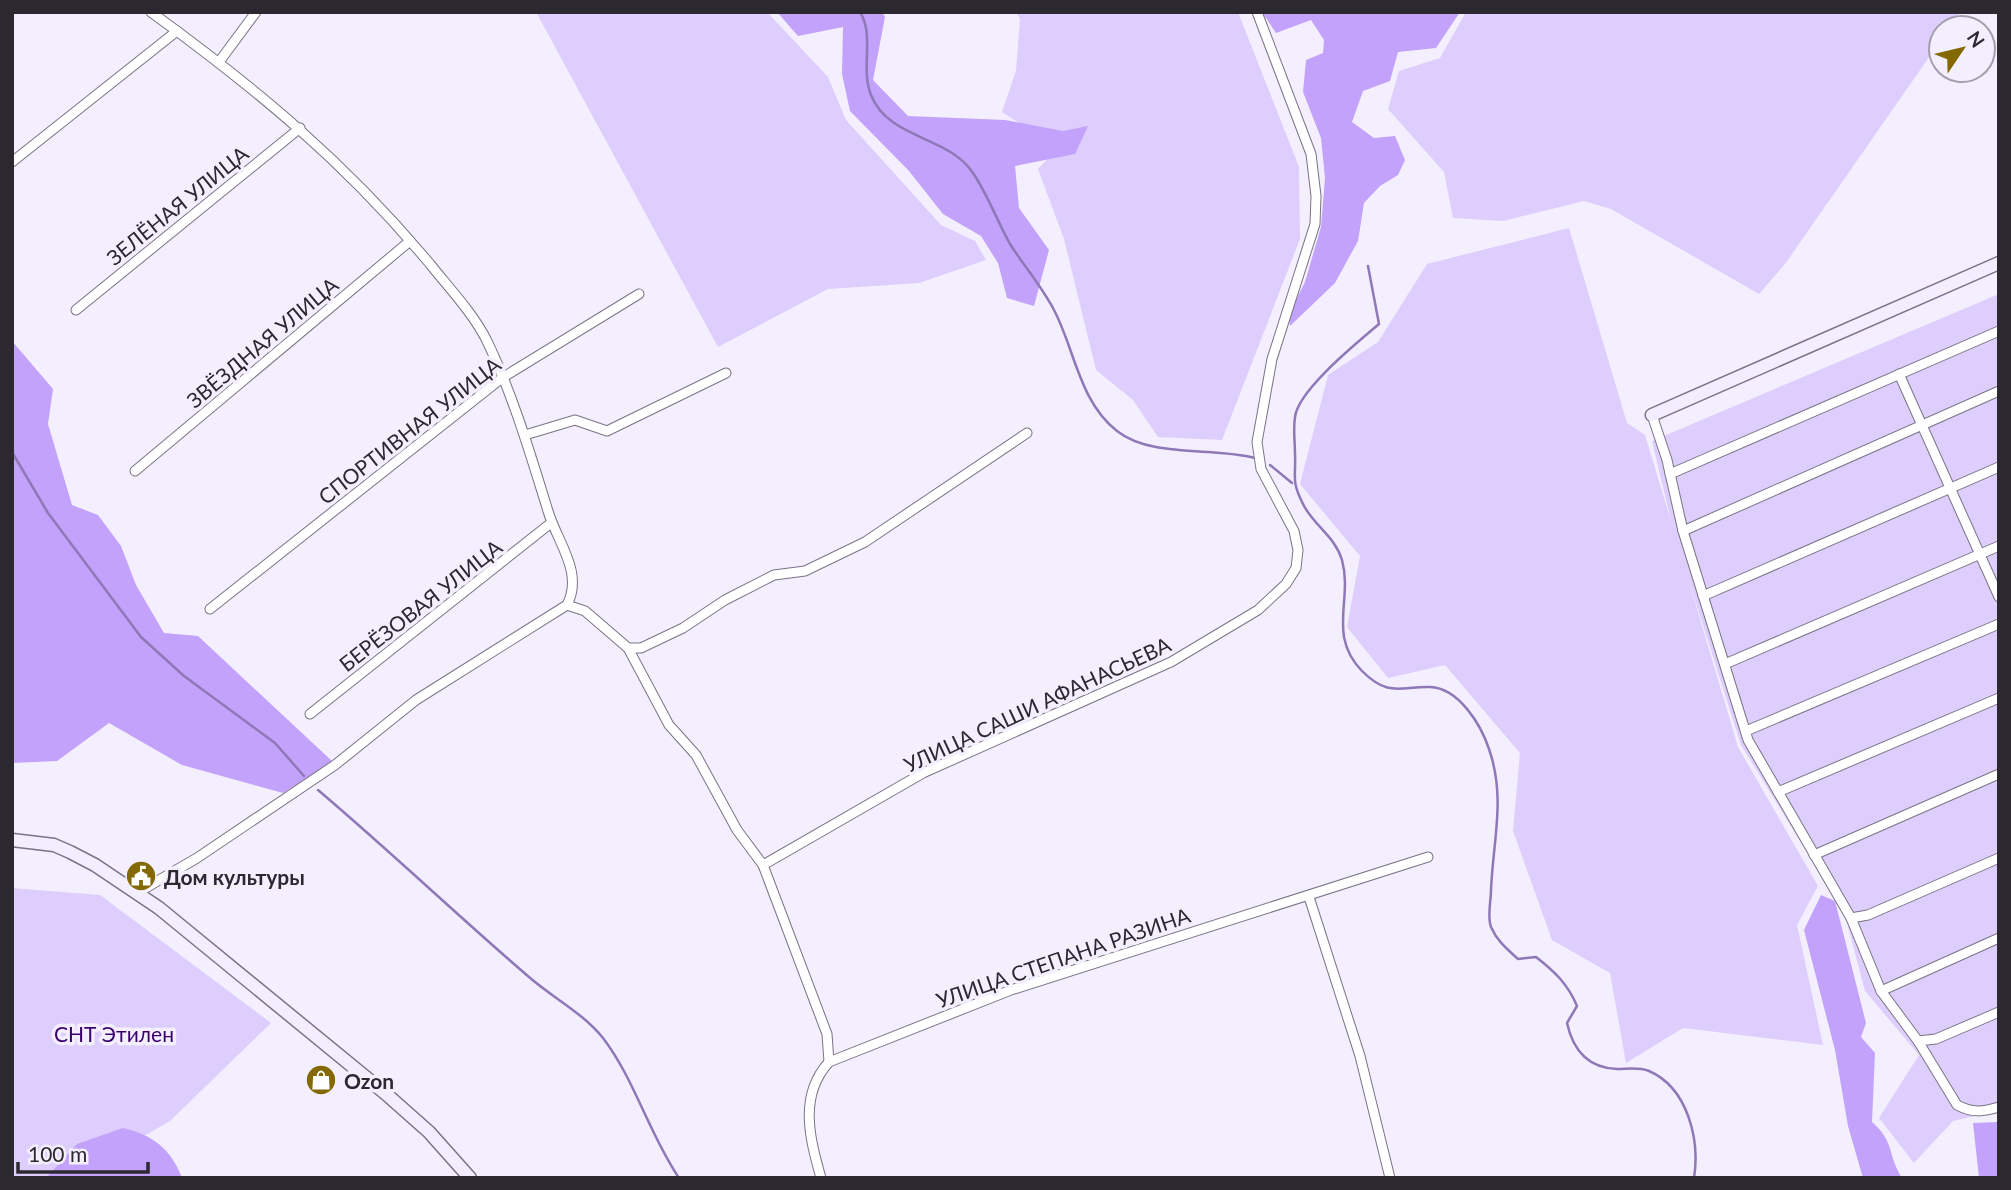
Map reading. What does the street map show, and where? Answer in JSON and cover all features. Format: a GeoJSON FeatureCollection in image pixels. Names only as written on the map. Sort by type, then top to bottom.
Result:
{"type":"FeatureCollection","features":[{"type":"Feature","properties":{"kind":"street"},"geometry":{"type":"LineString","coordinates":[[137,892],[197,858],[335,765],[416,700],[567,605],[574,586],[573,573],[551,523],[525,435],[486,339],[461,303],[411,241],[334,159],[219,62],[151,12]]}},
{"type":"Feature","properties":{"kind":"street"},"geometry":{"type":"LineString","coordinates":[[219,62],[256,12]]}},
{"type":"Feature","properties":{"kind":"street","name":"УЛИЦА САШИ АФАНАСЬЕВА"},"geometry":{"type":"LineString","coordinates":[[764,865],[923,774],[1171,662],[1272,598],[1296,568],[1298,550],[1286,512],[1261,469],[1257,442],[1272,359],[1315,224],[1315,173],[1256,12]]}},
{"type":"Feature","properties":{"kind":"street"},"geometry":{"type":"LineString","coordinates":[[12,162],[177,32]]}},
{"type":"Feature","properties":{"kind":"street","name":"ЗЕЛЁНАЯ УЛИЦА"},"geometry":{"type":"LineString","coordinates":[[76,310],[300,128]]}},
{"type":"Feature","properties":{"kind":"street","name":"ЗВЁЗДНАЯ УЛИЦА"},"geometry":{"type":"LineString","coordinates":[[135,471],[411,241]]}},
{"type":"Feature","properties":{"kind":"street"},"geometry":{"type":"LineString","coordinates":[[1999,263],[1652,415],[1670,474],[1683,531],[1746,731],[1851,918],[1881,991],[1918,1041],[1957,1105],[1967,1111],[1984,1112],[1999,1107]]}},
{"type":"Feature","properties":{"kind":"street","name":"СПОРТИВНАЯ УЛИЦА"},"geometry":{"type":"LineString","coordinates":[[211,609],[502,378],[639,294]]}},
{"type":"Feature","properties":{"kind":"street"},"geometry":{"type":"LineString","coordinates":[[1670,474],[1999,331]]}},
{"type":"Feature","properties":{"kind":"street"},"geometry":{"type":"LineString","coordinates":[[525,435],[575,420],[607,431],[726,373]]}},
{"type":"Feature","properties":{"kind":"street"},"geometry":{"type":"LineString","coordinates":[[1899,374],[1999,597]]}},
{"type":"Feature","properties":{"kind":"street"},"geometry":{"type":"LineString","coordinates":[[1683,531],[1999,391]]}},
{"type":"Feature","properties":{"kind":"street"},"geometry":{"type":"LineString","coordinates":[[628,648],[641,648],[683,628],[725,600],[774,575],[805,571],[865,542],[1027,433]]}},
{"type":"Feature","properties":{"kind":"street"},"geometry":{"type":"LineString","coordinates":[[1703,596],[1999,467]]}},
{"type":"Feature","properties":{"kind":"street","name":"БЕРЁЗОВАЯ УЛИЦА"},"geometry":{"type":"LineString","coordinates":[[310,715],[551,523]]}},
{"type":"Feature","properties":{"kind":"street"},"geometry":{"type":"LineString","coordinates":[[1724,664],[1999,546]]}},
{"type":"Feature","properties":{"kind":"street"},"geometry":{"type":"LineString","coordinates":[[567,605],[585,611],[628,648],[669,725],[696,755],[737,830],[764,865],[827,1034],[829,1062],[814,1085],[808,1108],[810,1142],[821,1178]]}},
{"type":"Feature","properties":{"kind":"street"},"geometry":{"type":"LineString","coordinates":[[1746,731],[1999,624]]}},
{"type":"Feature","properties":{"kind":"street"},"geometry":{"type":"LineString","coordinates":[[1778,792],[1999,698]]}},
{"type":"Feature","properties":{"kind":"street"},"geometry":{"type":"LineString","coordinates":[[1814,855],[1999,774]]}},
{"type":"Feature","properties":{"kind":"street"},"geometry":{"type":"LineString","coordinates":[[12,840],[54,845],[96,865],[137,892],[257,986],[385,1093],[429,1132],[470,1178]]}},
{"type":"Feature","properties":{"kind":"street","name":"УЛИЦА СТЕПАНА РАЗИНА"},"geometry":{"type":"LineString","coordinates":[[829,1062],[1011,990],[1239,915],[1309,897],[1428,857]]}},
{"type":"Feature","properties":{"kind":"street"},"geometry":{"type":"LineString","coordinates":[[1851,918],[1868,915],[1999,858]]}},
{"type":"Feature","properties":{"kind":"street"},"geometry":{"type":"LineString","coordinates":[[1309,897],[1360,1056],[1390,1178]]}},
{"type":"Feature","properties":{"kind":"street"},"geometry":{"type":"LineString","coordinates":[[1881,991],[1999,938]]}},
{"type":"Feature","properties":{"kind":"street"},"geometry":{"type":"LineString","coordinates":[[1918,1041],[1936,1039],[1999,1012]]}},
{"type":"Feature","properties":{"kind":"green space"},"geometry":{"type":"Polygon","coordinates":[[[536,12],[767,12],[828,77],[846,120],[941,225],[975,241],[986,260],[919,283],[828,289],[718,347],[536,12]]]}},
{"type":"Feature","properties":{"kind":"green space"},"geometry":{"type":"Polygon","coordinates":[[[1016,12],[1238,12],[1299,167],[1300,239],[1222,440],[1158,437],[1133,400],[1096,370],[1064,239],[1038,169],[1058,148],[1002,112],[1016,71],[1020,19],[1016,12]]]}},
{"type":"Feature","properties":{"kind":"green space"},"geometry":{"type":"Polygon","coordinates":[[[1466,12],[1960,12],[1927,14],[1927,60],[1785,264],[1759,294],[1611,209],[1584,201],[1503,221],[1453,218],[1444,172],[1388,109],[1399,71],[1440,58],[1466,12]]]}},
{"type":"Feature","properties":{"kind":"green space"},"geometry":{"type":"Polygon","coordinates":[[[1569,228],[1627,423],[1645,435],[1671,521],[1652,441],[1999,294],[1999,1111],[1953,1121],[1914,1163],[1879,1118],[1919,1055],[1865,991],[1844,912],[1741,745],[1687,575],[1738,747],[1818,886],[1797,925],[1823,1045],[1683,1028],[1626,1063],[1610,973],[1552,940],[1513,831],[1520,753],[1445,665],[1388,678],[1347,627],[1360,556],[1300,484],[1328,375],[1378,342],[1427,264],[1569,228]]]}},
{"type":"Feature","properties":{"kind":"green space","name":"СНТ Этилен"},"geometry":{"type":"Polygon","coordinates":[[[12,888],[100,895],[271,1023],[170,1121],[72,1178],[12,1178],[12,888]]]}},
{"type":"Feature","properties":{"kind":"shaded area"},"geometry":{"type":"Polygon","coordinates":[[[777,12],[882,12],[885,17],[873,80],[908,116],[1005,120],[1063,131],[1088,126],[1075,154],[1015,166],[1019,208],[1049,250],[1034,306],[1007,298],[998,263],[981,236],[943,214],[909,171],[850,111],[842,74],[843,27],[798,36],[777,12]]]}},
{"type":"Feature","properties":{"kind":"shaded area"},"geometry":{"type":"Polygon","coordinates":[[[1262,12],[1460,12],[1436,48],[1398,52],[1390,81],[1363,91],[1352,122],[1374,138],[1395,136],[1405,160],[1398,175],[1380,186],[1364,203],[1358,241],[1335,283],[1290,326],[1289,314],[1305,282],[1321,227],[1325,178],[1321,138],[1303,92],[1306,60],[1323,53],[1324,40],[1311,20],[1276,33],[1262,12]]]}},
{"type":"Feature","properties":{"kind":"shaded area"},"geometry":{"type":"Polygon","coordinates":[[[12,341],[53,389],[48,424],[72,505],[98,515],[121,546],[136,585],[164,633],[198,636],[333,762],[283,793],[182,765],[109,723],[57,761],[12,763],[12,341]]]}},
{"type":"Feature","properties":{"kind":"shaded area"},"geometry":{"type":"Polygon","coordinates":[[[1821,895],[1835,901],[1866,1023],[1861,1037],[1875,1053],[1872,1122],[1888,1142],[1902,1178],[1863,1178],[1848,1126],[1835,1050],[1804,930],[1821,895]]]}},
{"type":"Feature","properties":{"kind":"shaded area"},"geometry":{"type":"Polygon","coordinates":[[[1999,1122],[1999,1178],[1979,1178],[1973,1123],[1999,1122]]]}},
{"type":"Feature","properties":{"kind":"shaded area"},"geometry":{"type":"Polygon","coordinates":[[[123,1128],[152,1139],[160,1145],[178,1168],[182,1178],[46,1178],[77,1144],[123,1128]]]}},
{"type":"Feature","properties":{"kind":"waterway"},"geometry":{"type":"LineString","coordinates":[[860,12],[866,31],[867,74],[871,95],[891,121],[949,151],[973,173],[1010,244],[1054,310],[1086,390],[1104,419],[1117,431],[1147,445],[1255,458]]}},
{"type":"Feature","properties":{"kind":"waterway"},"geometry":{"type":"LineString","coordinates":[[1368,266],[1379,324],[1317,380],[1299,406],[1294,422],[1297,490],[1307,511],[1334,544],[1342,560],[1345,575],[1343,631],[1346,644],[1362,671],[1380,685],[1395,689],[1441,689],[1459,701],[1474,719],[1489,749],[1497,785],[1497,819],[1489,914],[1491,927],[1499,941],[1518,959],[1536,957],[1565,985],[1577,1006],[1567,1023],[1573,1041],[1583,1056],[1607,1068],[1649,1071],[1673,1090],[1682,1102],[1693,1132],[1694,1178]]}},
{"type":"Feature","properties":{"kind":"waterway"},"geometry":{"type":"LineString","coordinates":[[12,452],[48,513],[141,637],[184,676],[275,743],[304,776]]}},
{"type":"Feature","properties":{"kind":"waterway"},"geometry":{"type":"LineString","coordinates":[[1270,465],[1292,483]]}},
{"type":"Feature","properties":{"kind":"waterway"},"geometry":{"type":"LineString","coordinates":[[318,790],[538,985],[595,1029],[624,1071],[679,1178]]}},
{"type":"Feature","properties":{"kind":"place","name":"Дом культуры"},"geometry":{"type":"Point","coordinates":[141,876]}},
{"type":"Feature","properties":{"kind":"place","name":"Ozon"},"geometry":{"type":"Point","coordinates":[321,1080]}}]}
